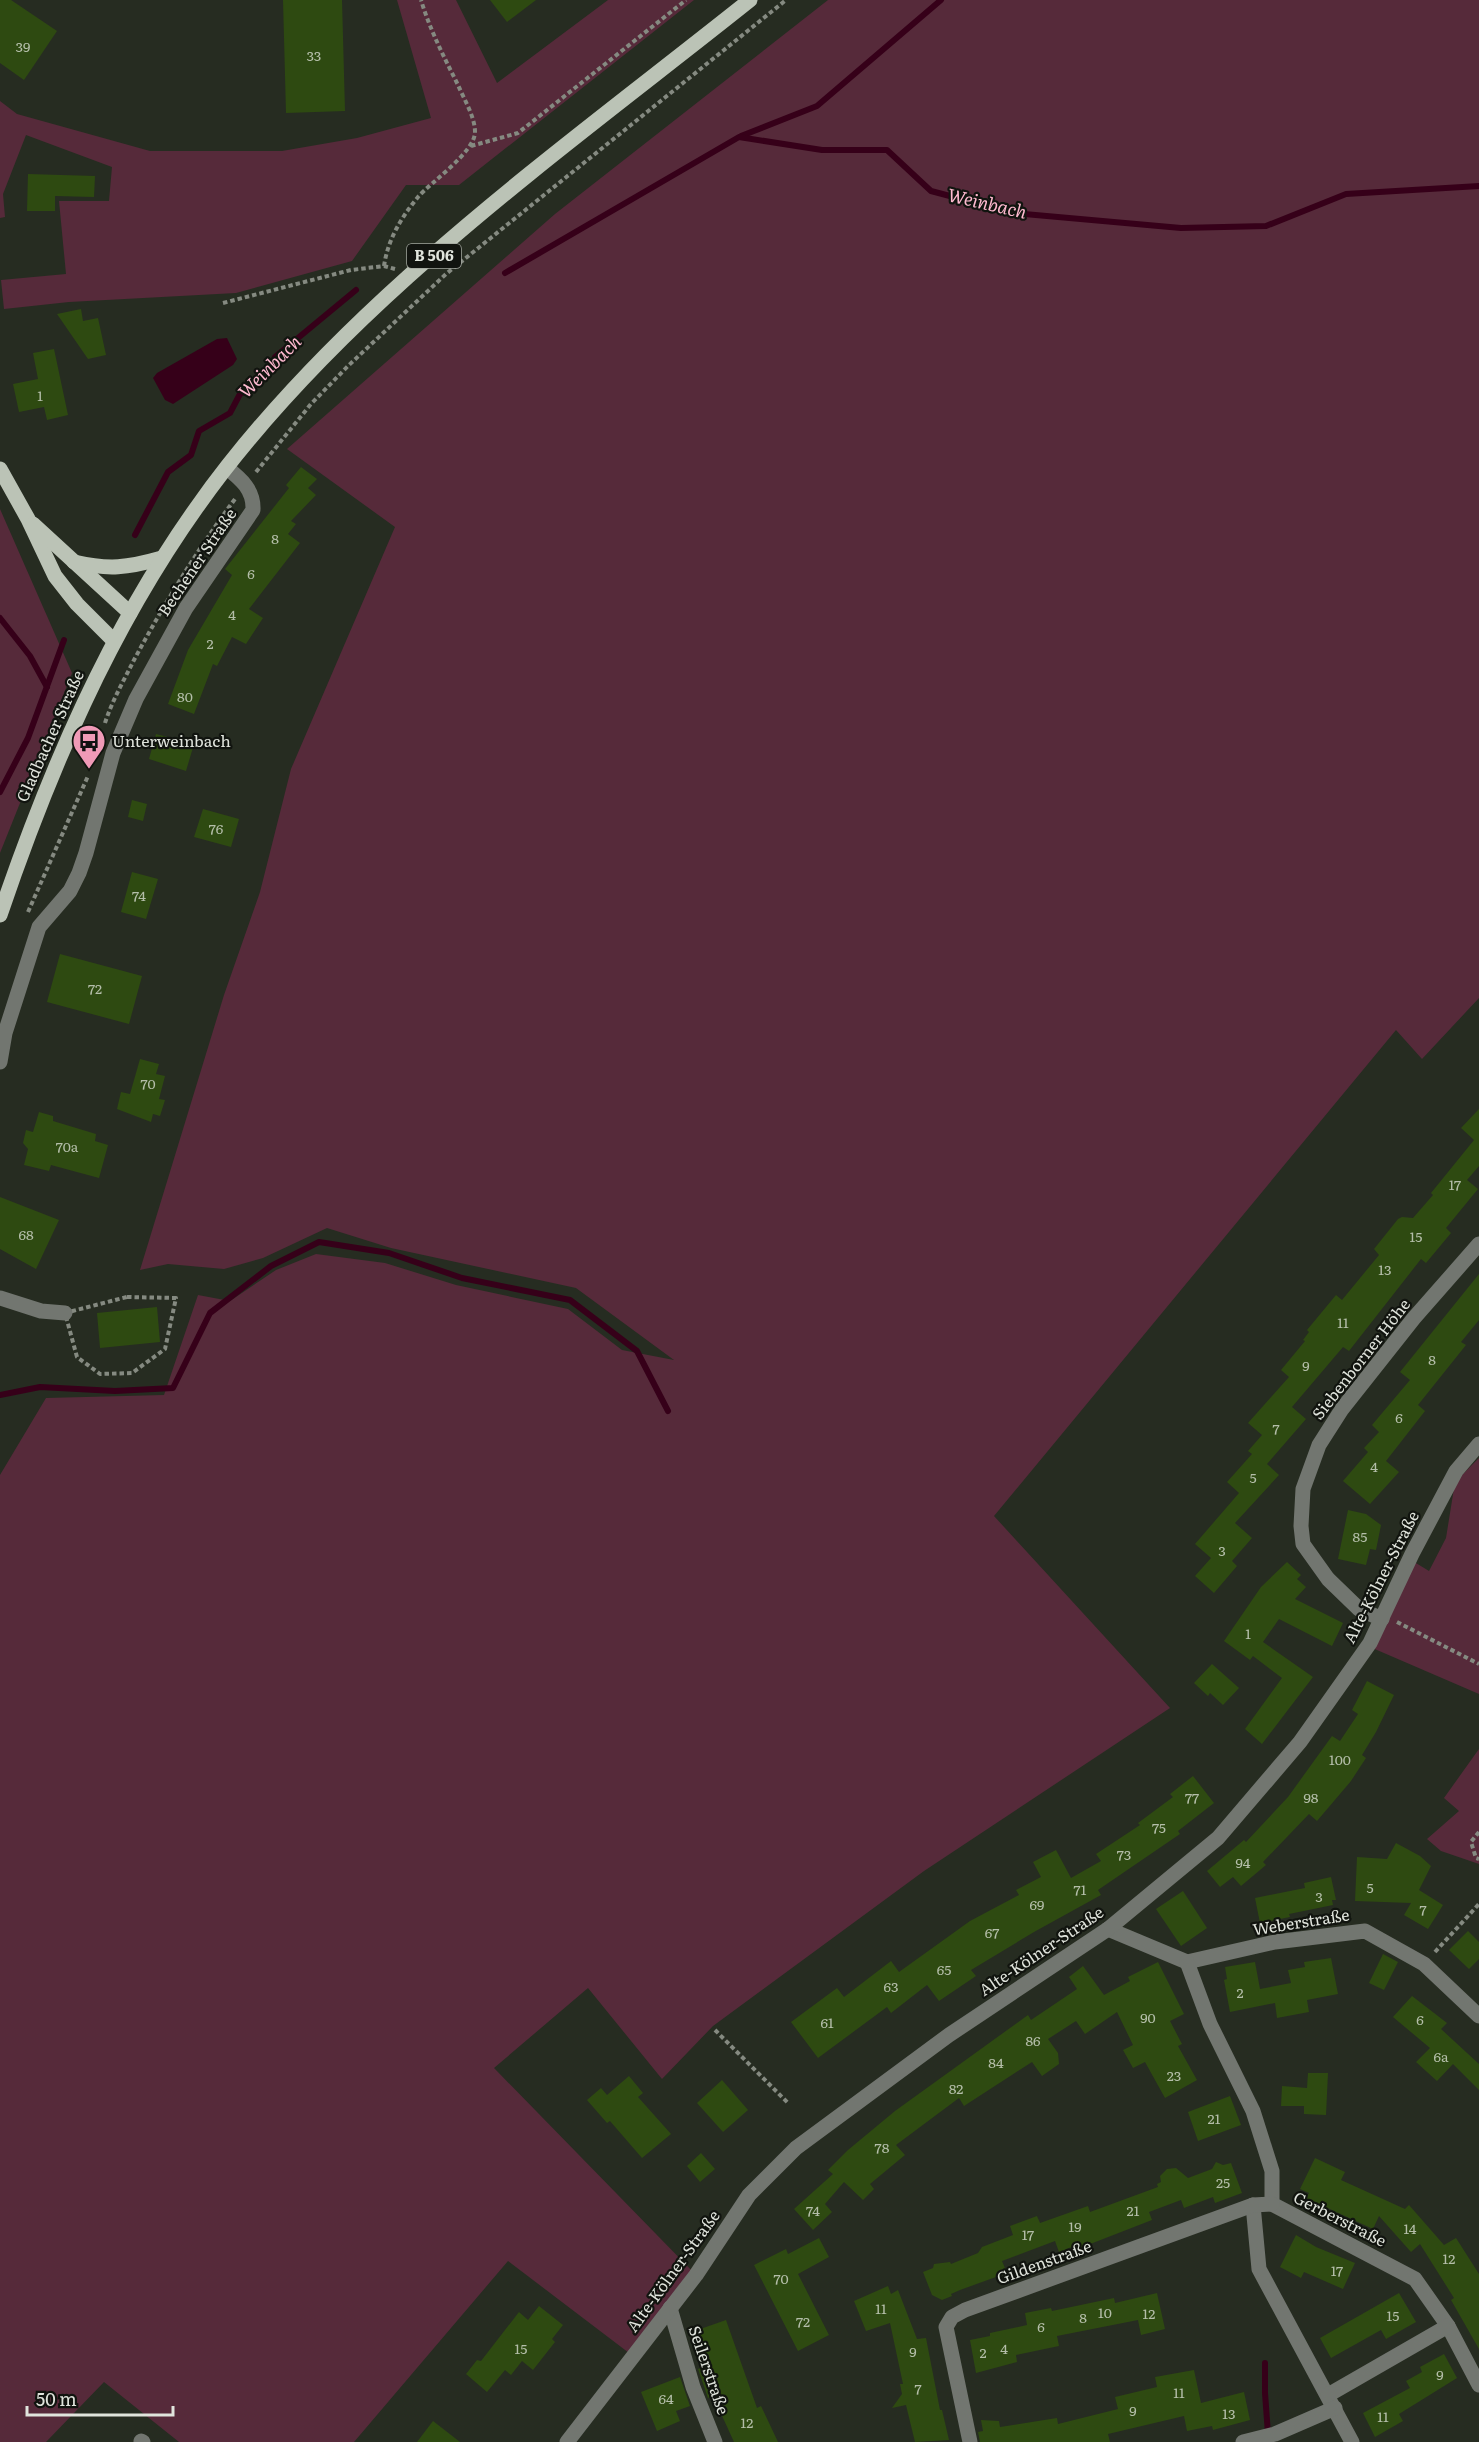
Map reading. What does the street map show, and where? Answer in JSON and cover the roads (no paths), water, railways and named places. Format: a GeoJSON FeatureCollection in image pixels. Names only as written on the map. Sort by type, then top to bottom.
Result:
{"type":"FeatureCollection","features":[{"type":"Feature","properties":{"kind":"main road","name":"B 506"},"geometry":{"type":"LineString","coordinates":[[114,641],[162,558],[227,468],[298,385],[360,323],[414,274],[526,179],[750,0]]}},
{"type":"Feature","properties":{"kind":"main road"},"geometry":{"type":"LineString","coordinates":[[0,469],[28,519],[47,562],[64,588],[114,641]]}},
{"type":"Feature","properties":{"kind":"main road"},"geometry":{"type":"LineString","coordinates":[[28,519],[130,613]]}},
{"type":"Feature","properties":{"kind":"main road"},"geometry":{"type":"LineString","coordinates":[[74,562],[114,568],[162,558]]}},
{"type":"Feature","properties":{"kind":"main road","name":"Gladbacher Straße"},"geometry":{"type":"LineString","coordinates":[[0,915],[31,825],[58,758],[114,641]]}},
{"type":"Feature","properties":{"kind":"street","name":"Bechener Straße"},"geometry":{"type":"LineString","coordinates":[[0,1062],[5,1034],[39,927],[70,891],[79,873],[113,753],[136,699],[162,648],[210,571],[253,510],[253,502],[246,483],[227,468]]}},
{"type":"Feature","properties":{"kind":"street","name":"Siebenborner Höhe"},"geometry":{"type":"LineString","coordinates":[[1382,1617],[1359,1609],[1328,1579],[1303,1544],[1300,1526],[1303,1489],[1319,1445],[1342,1409],[1414,1318],[1479,1244]]}},
{"type":"Feature","properties":{"kind":"street"},"geometry":{"type":"LineString","coordinates":[[0,1298],[41,1311],[64,1313]]}},
{"type":"Feature","properties":{"kind":"street","name":"Alte-Kölner-Straße"},"geometry":{"type":"LineString","coordinates":[[567,2442],[696,2275],[749,2195],[796,2148],[949,2035],[1108,1929],[1218,1838],[1300,1742],[1370,1643],[1412,1554],[1456,1471],[1479,1444]]}},
{"type":"Feature","properties":{"kind":"street"},"geometry":{"type":"LineString","coordinates":[[1108,1929],[1186,1962]]}},
{"type":"Feature","properties":{"kind":"street","name":"Weberstraße"},"geometry":{"type":"LineString","coordinates":[[1186,1962],[1275,1942],[1365,1930],[1424,1964],[1479,2016]]}},
{"type":"Feature","properties":{"kind":"street","name":"Gerberstraße"},"geometry":{"type":"LineString","coordinates":[[1186,1962],[1210,2024],[1253,2111],[1272,2171],[1272,2204],[1415,2279],[1448,2326],[1479,2385]]}},
{"type":"Feature","properties":{"kind":"street","name":"Gildenstraße"},"geometry":{"type":"LineString","coordinates":[[970,2442],[946,2327],[952,2317],[1253,2205],[1272,2204]]}},
{"type":"Feature","properties":{"kind":"street"},"geometry":{"type":"LineString","coordinates":[[1253,2205],[1259,2269],[1352,2442]]}},
{"type":"Feature","properties":{"kind":"street","name":"Seilerstraße"},"geometry":{"type":"LineString","coordinates":[[670,2308],[693,2386],[715,2442]]}},
{"type":"Feature","properties":{"kind":"street"},"geometry":{"type":"LineString","coordinates":[[1249,2441],[1275,2434],[1331,2402],[1448,2326]]}},
{"type":"Feature","properties":{"kind":"waterway"},"geometry":{"type":"LineString","coordinates":[[741,136],[817,106],[941,0]]}},
{"type":"Feature","properties":{"kind":"waterway","name":"Weinbach"},"geometry":{"type":"LineString","coordinates":[[505,273],[739,137],[822,150],[887,150],[931,191],[1014,213],[1181,228],[1266,226],[1346,194],[1479,186]]}},
{"type":"Feature","properties":{"kind":"waterway","name":"Weinbach"},"geometry":{"type":"LineString","coordinates":[[135,535],[168,472],[191,455],[199,431],[230,413],[240,394],[257,384],[270,369],[275,357],[356,290]]}},
{"type":"Feature","properties":{"kind":"waterway"},"geometry":{"type":"LineString","coordinates":[[0,618],[30,656],[47,687]]}},
{"type":"Feature","properties":{"kind":"waterway","name":"Weinbach"},"geometry":{"type":"LineString","coordinates":[[0,792],[28,738],[64,640]]}},
{"type":"Feature","properties":{"kind":"waterway"},"geometry":{"type":"LineString","coordinates":[[0,1395],[40,1387],[115,1391],[173,1388],[210,1313],[271,1266],[319,1242],[389,1253],[462,1278],[570,1300],[637,1351],[668,1411]]}},
{"type":"Feature","properties":{"kind":"waterway"},"geometry":{"type":"LineString","coordinates":[[1265,2363],[1268,2434]]}},
{"type":"Feature","properties":{"kind":"place","name":"Unterweinbach"},"geometry":{"type":"Point","coordinates":[89,770]}}]}
